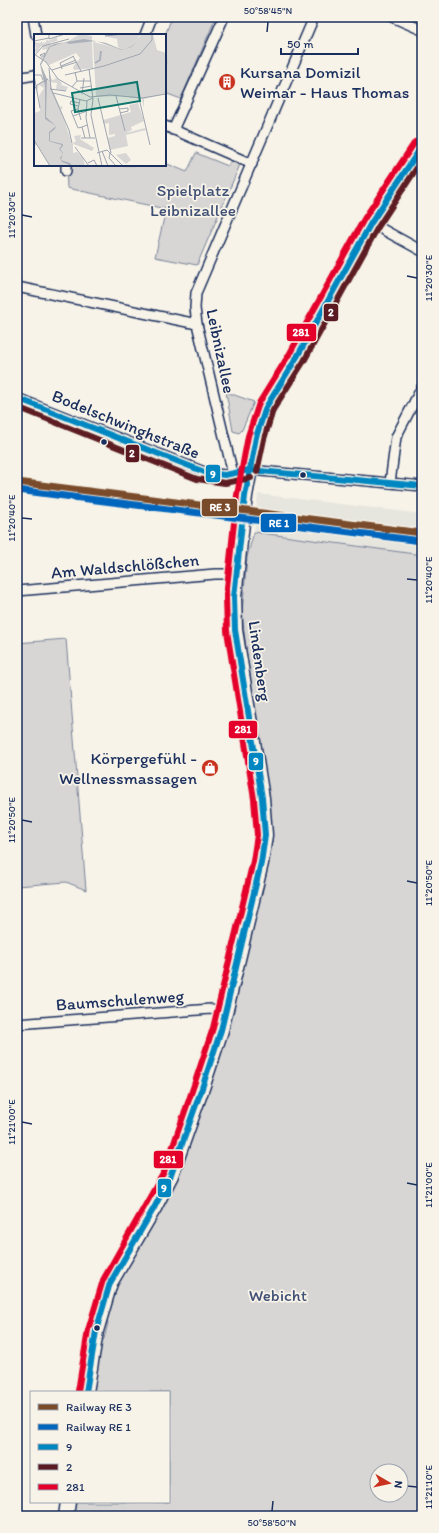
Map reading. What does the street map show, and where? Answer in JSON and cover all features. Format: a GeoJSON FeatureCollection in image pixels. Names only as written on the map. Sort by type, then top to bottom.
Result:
{"type":"FeatureCollection","features":[{"type":"Feature","properties":{"kind":"main road","name":"Lindenberg"},"geometry":{"type":"LineString","coordinates":[[86,1391],[99,1315],[110,1283],[154,1208],[171,1175],[200,1095],[225,1011],[261,863],[264,835],[262,798],[235,630],[236,574],[239,546],[249,470],[256,437],[266,407],[305,343],[371,223],[422,146]]}},
{"type":"Feature","properties":{"kind":"main road"},"geometry":{"type":"LineString","coordinates":[[66,1516],[68,1503]]}},
{"type":"Feature","properties":{"kind":"street"},"geometry":{"type":"LineString","coordinates":[[33,17],[36,34]]}},
{"type":"Feature","properties":{"kind":"street"},"geometry":{"type":"LineString","coordinates":[[145,34],[152,17]]}},
{"type":"Feature","properties":{"kind":"street"},"geometry":{"type":"LineString","coordinates":[[224,17],[169,128],[252,164]]}},
{"type":"Feature","properties":{"kind":"street","name":"Leibnizallee"},"geometry":{"type":"LineString","coordinates":[[233,474],[197,324],[194,308],[196,293],[314,17]]}},
{"type":"Feature","properties":{"kind":"street"},"geometry":{"type":"LineString","coordinates":[[392,17],[422,30]]}},
{"type":"Feature","properties":{"kind":"street"},"geometry":{"type":"LineString","coordinates":[[17,78],[34,75]]}},
{"type":"Feature","properties":{"kind":"street"},"geometry":{"type":"LineString","coordinates":[[371,223],[422,251]]}},
{"type":"Feature","properties":{"kind":"street"},"geometry":{"type":"LineString","coordinates":[[17,286],[197,324]]}},
{"type":"Feature","properties":{"kind":"street"},"geometry":{"type":"LineString","coordinates":[[390,483],[396,437],[422,387]]}},
{"type":"Feature","properties":{"kind":"street","name":"Bodelschwinghstraße"},"geometry":{"type":"LineString","coordinates":[[17,398],[199,471],[220,475],[233,474],[249,470],[422,486]]}},
{"type":"Feature","properties":{"kind":"street","name":"Am Waldschlößchen"},"geometry":{"type":"LineString","coordinates":[[17,591],[215,574],[236,574]]}},
{"type":"Feature","properties":{"kind":"street","name":"Baumschulenweg"},"geometry":{"type":"LineString","coordinates":[[17,1024],[211,1010],[225,1011]]}},
{"type":"Feature","properties":{"kind":"shaded area"},"geometry":{"type":"Polygon","coordinates":[[[258,494],[422,514],[422,555],[254,532],[258,494]]]}},
{"type":"Feature","properties":{"kind":"green space"},"geometry":{"type":"Polygon","coordinates":[[[172,17],[216,17],[181,99],[166,93],[165,34],[172,17]]]}},
{"type":"Feature","properties":{"kind":"green space","name":"Spielplatz Leibnizallee"},"geometry":{"type":"Polygon","coordinates":[[[196,153],[228,166],[233,156],[242,160],[197,265],[155,257],[166,209],[67,188],[66,166],[166,166],[166,163],[187,172],[196,153]]]}},
{"type":"Feature","properties":{"kind":"green space"},"geometry":{"type":"Polygon","coordinates":[[[226,392],[254,402],[242,430],[239,433],[233,431],[226,392]]]}},
{"type":"Feature","properties":{"kind":"green space","name":"Webicht"},"geometry":{"type":"Polygon","coordinates":[[[254,532],[422,555],[422,1516],[73,1516],[75,1503],[170,1503],[170,1391],[92,1391],[99,1350],[104,1339],[108,1323],[106,1316],[114,1290],[178,1175],[208,1091],[270,814],[242,613],[247,557],[254,532]]]}},
{"type":"Feature","properties":{"kind":"green space"},"geometry":{"type":"Polygon","coordinates":[[[66,639],[86,890],[66,882],[17,886],[17,643],[66,639]]]}},
{"type":"Feature","properties":{"kind":"transit line","name":"281"},"geometry":{"type":"LineString","coordinates":[[78,1391],[88,1330],[103,1280],[164,1172],[213,1028],[253,861],[257,835],[254,799],[227,631],[226,597],[237,495],[248,436],[259,403],[290,353],[364,219],[415,142]]}},
{"type":"Feature","properties":{"kind":"transit line","name":"9"},"geometry":{"type":"LineString","coordinates":[[86,1391],[96,1331],[110,1283],[154,1208],[171,1175],[202,1088],[221,1030],[261,863],[265,835],[262,798],[235,630],[234,597],[245,496],[256,437],[266,407],[297,357],[371,223],[422,146]]}},
{"type":"Feature","properties":{"kind":"transit line","name":"2"},"geometry":{"type":"LineString","coordinates":[[257,472],[264,439],[273,410],[304,361],[378,227],[422,160]]}},
{"type":"Feature","properties":{"kind":"transit line","name":"9"},"geometry":{"type":"LineString","coordinates":[[17,398],[207,473],[225,475],[249,470],[422,486]]}},
{"type":"Feature","properties":{"kind":"transit line","name":"2"},"geometry":{"type":"LineString","coordinates":[[17,407],[197,479],[225,483],[251,478]]}},
{"type":"Feature","properties":{"kind":"transit line"},"geometry":{"type":"LineString","coordinates":[[17,482],[422,533]]}},
{"type":"Feature","properties":{"kind":"transit line"},"geometry":{"type":"LineString","coordinates":[[17,490],[421,541]]}},
{"type":"Feature","properties":{"kind":"place","name":"Kursana Domizil Weimar - Haus Thomas"},"geometry":{"type":"Point","coordinates":[227,82]}},
{"type":"Feature","properties":{"kind":"place","name":"Körpergefühl - Wellnessmassagen"},"geometry":{"type":"Point","coordinates":[210,768]}}]}
